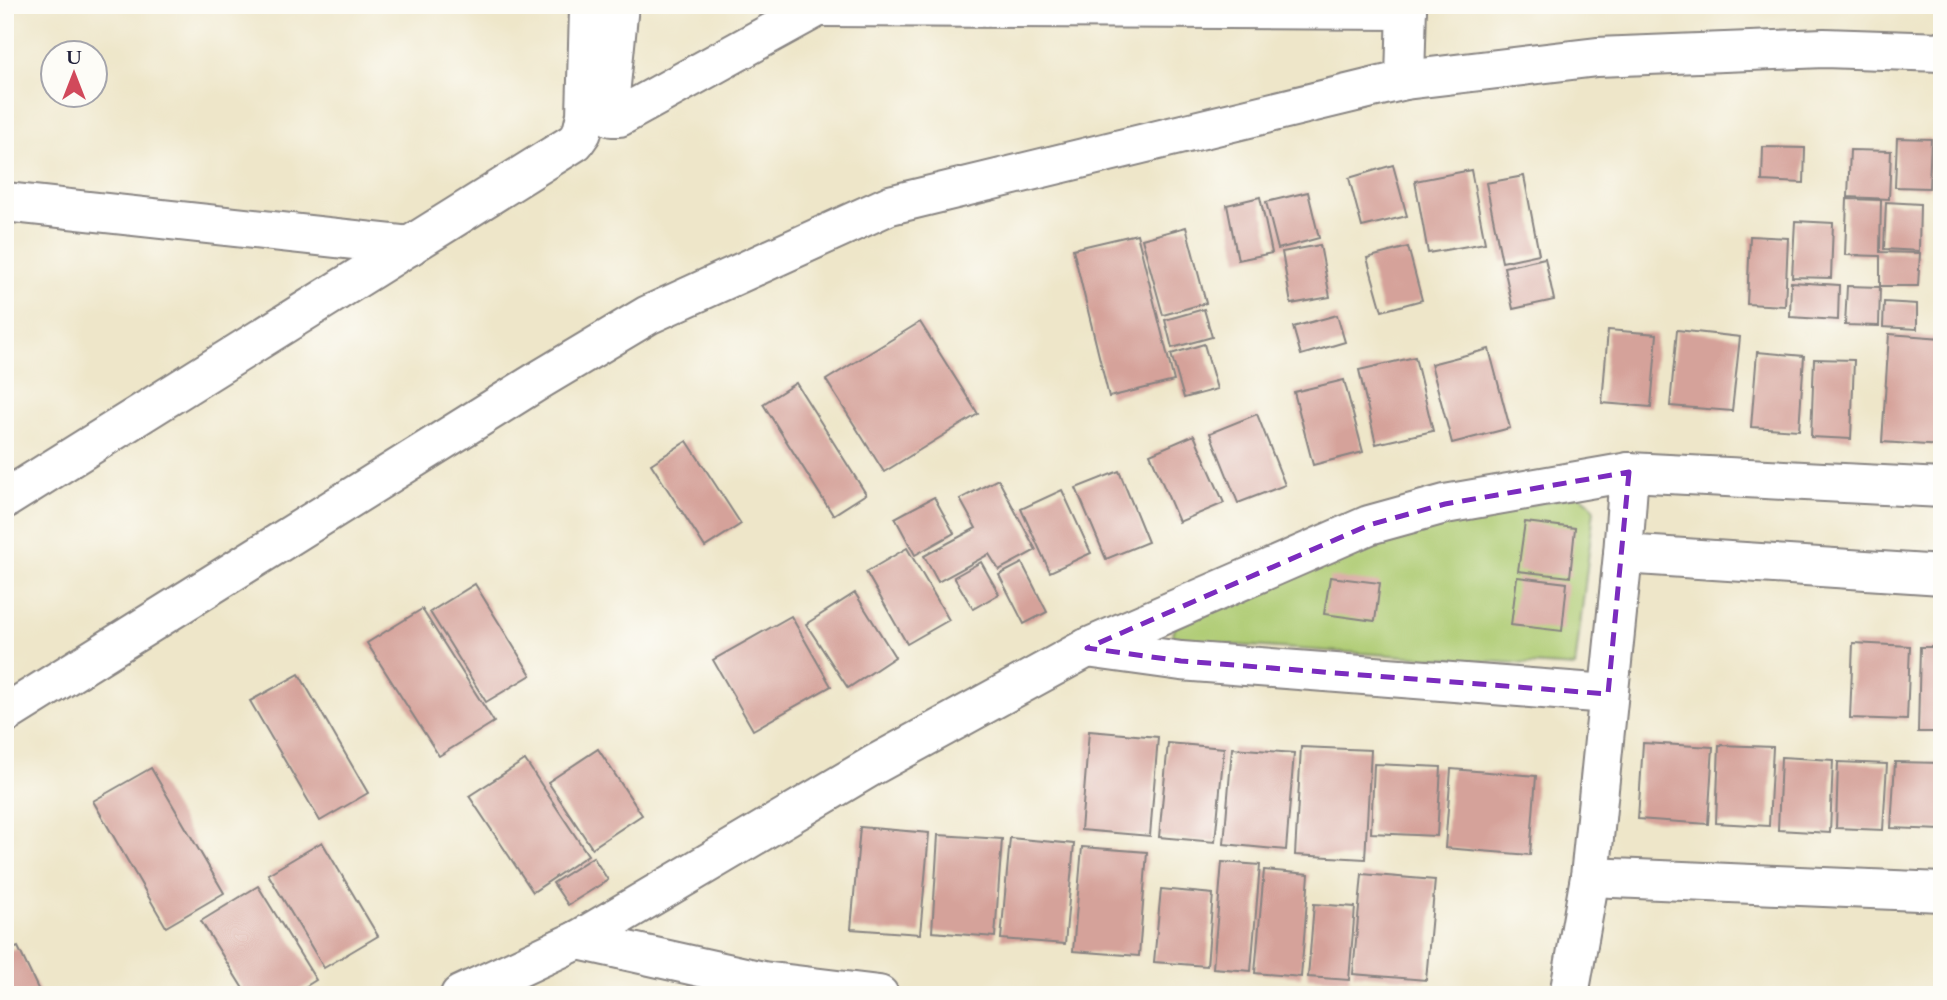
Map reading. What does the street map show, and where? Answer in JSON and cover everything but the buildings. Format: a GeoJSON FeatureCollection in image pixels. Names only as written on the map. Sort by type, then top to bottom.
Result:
{"type":"FeatureCollection","features":[{"type":"Feature","properties":{"kind":"street"},"geometry":{"type":"LineString","coordinates":[[15,482],[410,246],[575,142],[582,132],[586,115],[590,10],[587,5]]}},
{"type":"Feature","properties":{"kind":"street"},"geometry":{"type":"LineString","coordinates":[[619,5],[609,105],[609,114],[612,117],[619,117],[809,6],[1407,7],[1405,80]]}},
{"type":"Feature","properties":{"kind":"street"},"geometry":{"type":"LineString","coordinates":[[5,714],[551,373],[649,315],[890,205],[1405,80],[1597,57],[1824,48],[1942,52]]}},
{"type":"Feature","properties":{"kind":"street"},"geometry":{"type":"LineString","coordinates":[[5,202],[410,246]]}},
{"type":"Feature","properties":{"kind":"street"},"geometry":{"type":"LineString","coordinates":[[1569,995],[1590,877],[1629,472]]}},
{"type":"Feature","properties":{"kind":"street"},"geometry":{"type":"LineString","coordinates":[[460,995],[579,940],[872,766],[1087,648],[1369,525],[1445,504],[1629,472],[1942,488]]}},
{"type":"Feature","properties":{"kind":"street"},"geometry":{"type":"LineString","coordinates":[[1623,554],[1942,575]]}},
{"type":"Feature","properties":{"kind":"street"},"geometry":{"type":"LineString","coordinates":[[1087,648],[1181,661],[1608,694]]}},
{"type":"Feature","properties":{"kind":"street"},"geometry":{"type":"LineString","coordinates":[[1590,877],[1942,892]]}},
{"type":"Feature","properties":{"kind":"street"},"geometry":{"type":"LineString","coordinates":[[579,940],[762,981],[879,995]]}},
{"type":"Feature","properties":{"kind":"highlighted area"},"geometry":{"type":"Polygon","coordinates":[[[1629,472],[1608,694],[1181,661],[1087,648],[1369,525],[1445,504],[1629,472]]]}},
{"type":"Feature","properties":{"kind":"green space"},"geometry":{"type":"Polygon","coordinates":[[[1580,495],[1594,510],[1575,667],[1171,641],[1175,627],[1412,527],[1580,495]]]}}]}
